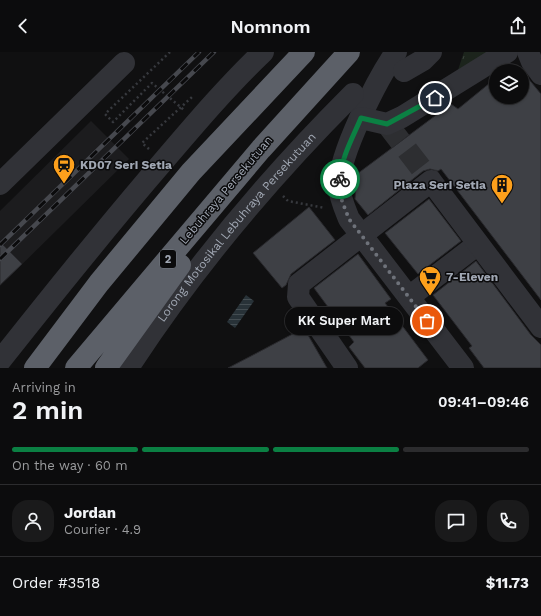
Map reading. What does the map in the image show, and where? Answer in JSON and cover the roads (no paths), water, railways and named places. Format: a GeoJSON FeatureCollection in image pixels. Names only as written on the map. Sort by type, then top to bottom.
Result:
{"type":"FeatureCollection","features":[{"type":"Feature","properties":{"kind":"highway"},"geometry":{"type":"LineString","coordinates":[[34,368],[99,283],[191,172],[304,52]]}},
{"type":"Feature","properties":{"kind":"highway","name":"Lebuhraya Persekutuan"},"geometry":{"type":"LineString","coordinates":[[76,368],[261,149],[349,52]]}},
{"type":"Feature","properties":{"kind":"highway"},"geometry":{"type":"LineString","coordinates":[[106,368],[203,235],[261,149]]}},
{"type":"Feature","properties":{"kind":"street"},"geometry":{"type":"LineString","coordinates":[[0,361],[72,270],[190,129],[235,79],[263,52]]}},
{"type":"Feature","properties":{"kind":"street"},"geometry":{"type":"LineString","coordinates":[[431,52],[423,60],[400,62],[372,93],[340,172],[339,187],[342,201],[355,227],[463,368]]}},
{"type":"Feature","properties":{"kind":"street"},"geometry":{"type":"LineString","coordinates":[[361,118],[387,124],[402,117],[506,52]]}},
{"type":"Feature","properties":{"kind":"street"},"geometry":{"type":"LineString","coordinates":[[528,52],[532,62],[541,74]]}},
{"type":"Feature","properties":{"kind":"street"},"geometry":{"type":"LineString","coordinates":[[0,184],[124,63]]}},
{"type":"Feature","properties":{"kind":"street","name":"Lorong Motosikal Lebuhraya Persekutuan"},"geometry":{"type":"LineString","coordinates":[[128,368],[150,335],[238,220],[353,94]]}},
{"type":"Feature","properties":{"kind":"street"},"geometry":{"type":"LineString","coordinates":[[347,368],[298,297],[299,284],[355,227],[431,182],[541,327]]}},
{"type":"Feature","properties":{"kind":"street"},"geometry":{"type":"LineString","coordinates":[[409,298],[478,244]]}},
{"type":"Feature","properties":{"kind":"tunnel"},"geometry":{"type":"LineString","coordinates":[[387,124],[431,181]]}},
{"type":"Feature","properties":{"kind":"railway"},"geometry":{"type":"LineString","coordinates":[[0,245],[199,52]]}},
{"type":"Feature","properties":{"kind":"railway"},"geometry":{"type":"LineString","coordinates":[[0,259],[214,52]]}},
{"type":"Feature","properties":{"kind":"place","name":"KD07 Seri Setia"},"geometry":{"type":"Point","coordinates":[64,184]}},
{"type":"Feature","properties":{"kind":"place","name":"Plaza Seri Setia"},"geometry":{"type":"Point","coordinates":[502,204]}},
{"type":"Feature","properties":{"kind":"place","name":"7-Eleven"},"geometry":{"type":"Point","coordinates":[430,296]}},
{"type":"Feature","properties":{"kind":"place","name":"KK Super Mart"},"geometry":{"type":"Point","coordinates":[427,321]}}]}
